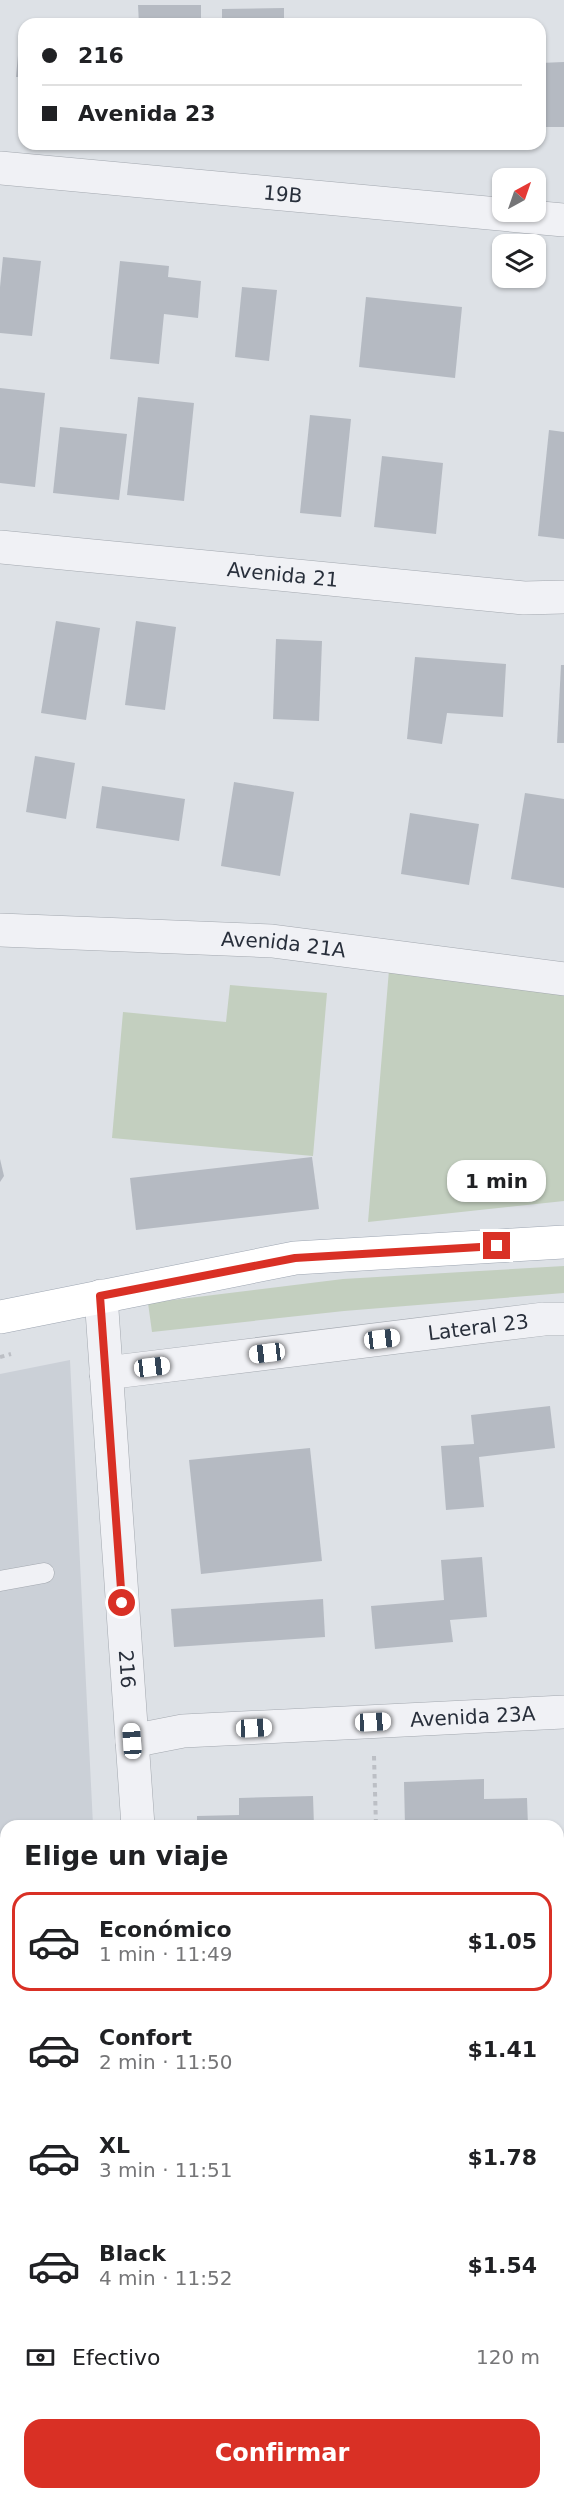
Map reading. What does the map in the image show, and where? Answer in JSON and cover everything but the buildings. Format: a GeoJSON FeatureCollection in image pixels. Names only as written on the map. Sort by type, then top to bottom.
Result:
{"type":"FeatureCollection","features":[{"type":"Feature","properties":{"kind":"main road"},"geometry":{"type":"LineString","coordinates":[[0,1317],[295,1258],[564,1242]]}},
{"type":"Feature","properties":{"kind":"street","name":"19B"},"geometry":{"type":"LineString","coordinates":[[0,168],[564,220]]}},
{"type":"Feature","properties":{"kind":"street","name":"Avenida 21"},"geometry":{"type":"LineString","coordinates":[[0,547],[524,598],[564,597]]}},
{"type":"Feature","properties":{"kind":"street","name":"Avenida 21A"},"geometry":{"type":"LineString","coordinates":[[0,930],[272,941],[564,979]]}},
{"type":"Feature","properties":{"kind":"street","name":"216"},"geometry":{"type":"LineString","coordinates":[[100,1296],[138,1820]]}},
{"type":"Feature","properties":{"kind":"street","name":"Lateral 23"},"geometry":{"type":"LineString","coordinates":[[106,1373],[544,1319],[564,1319]]}},
{"type":"Feature","properties":{"kind":"street","name":"Avenida 23A"},"geometry":{"type":"LineString","coordinates":[[132,1741],[183,1731],[564,1712]]}},
{"type":"Feature","properties":{"kind":"lane"},"geometry":{"type":"LineString","coordinates":[[0,1581],[44,1573]]}},
{"type":"Feature","properties":{"kind":"path"},"geometry":{"type":"LineString","coordinates":[[373,1722],[376,1820]]}},
{"type":"Feature","properties":{"kind":"shaded area"},"geometry":{"type":"Polygon","coordinates":[[[70,1360],[93,1820],[0,1820],[0,1374],[70,1360]]]}},
{"type":"Feature","properties":{"kind":"green space"},"geometry":{"type":"Polygon","coordinates":[[[389,970],[564,994],[564,1201],[368,1222],[389,970]]]}},
{"type":"Feature","properties":{"kind":"green space"},"geometry":{"type":"Polygon","coordinates":[[[230,985],[327,993],[313,1156],[112,1138],[123,1012],[226,1022],[230,985]]]}},
{"type":"Feature","properties":{"kind":"green space"},"geometry":{"type":"Polygon","coordinates":[[[564,1266],[564,1293],[344,1311],[152,1332],[148,1303],[343,1279],[564,1266]]]}},
{"type":"Feature","properties":{"kind":"route"},"geometry":{"type":"LineString","coordinates":[[122,1603],[100,1296],[295,1258],[497,1246]]}}]}
